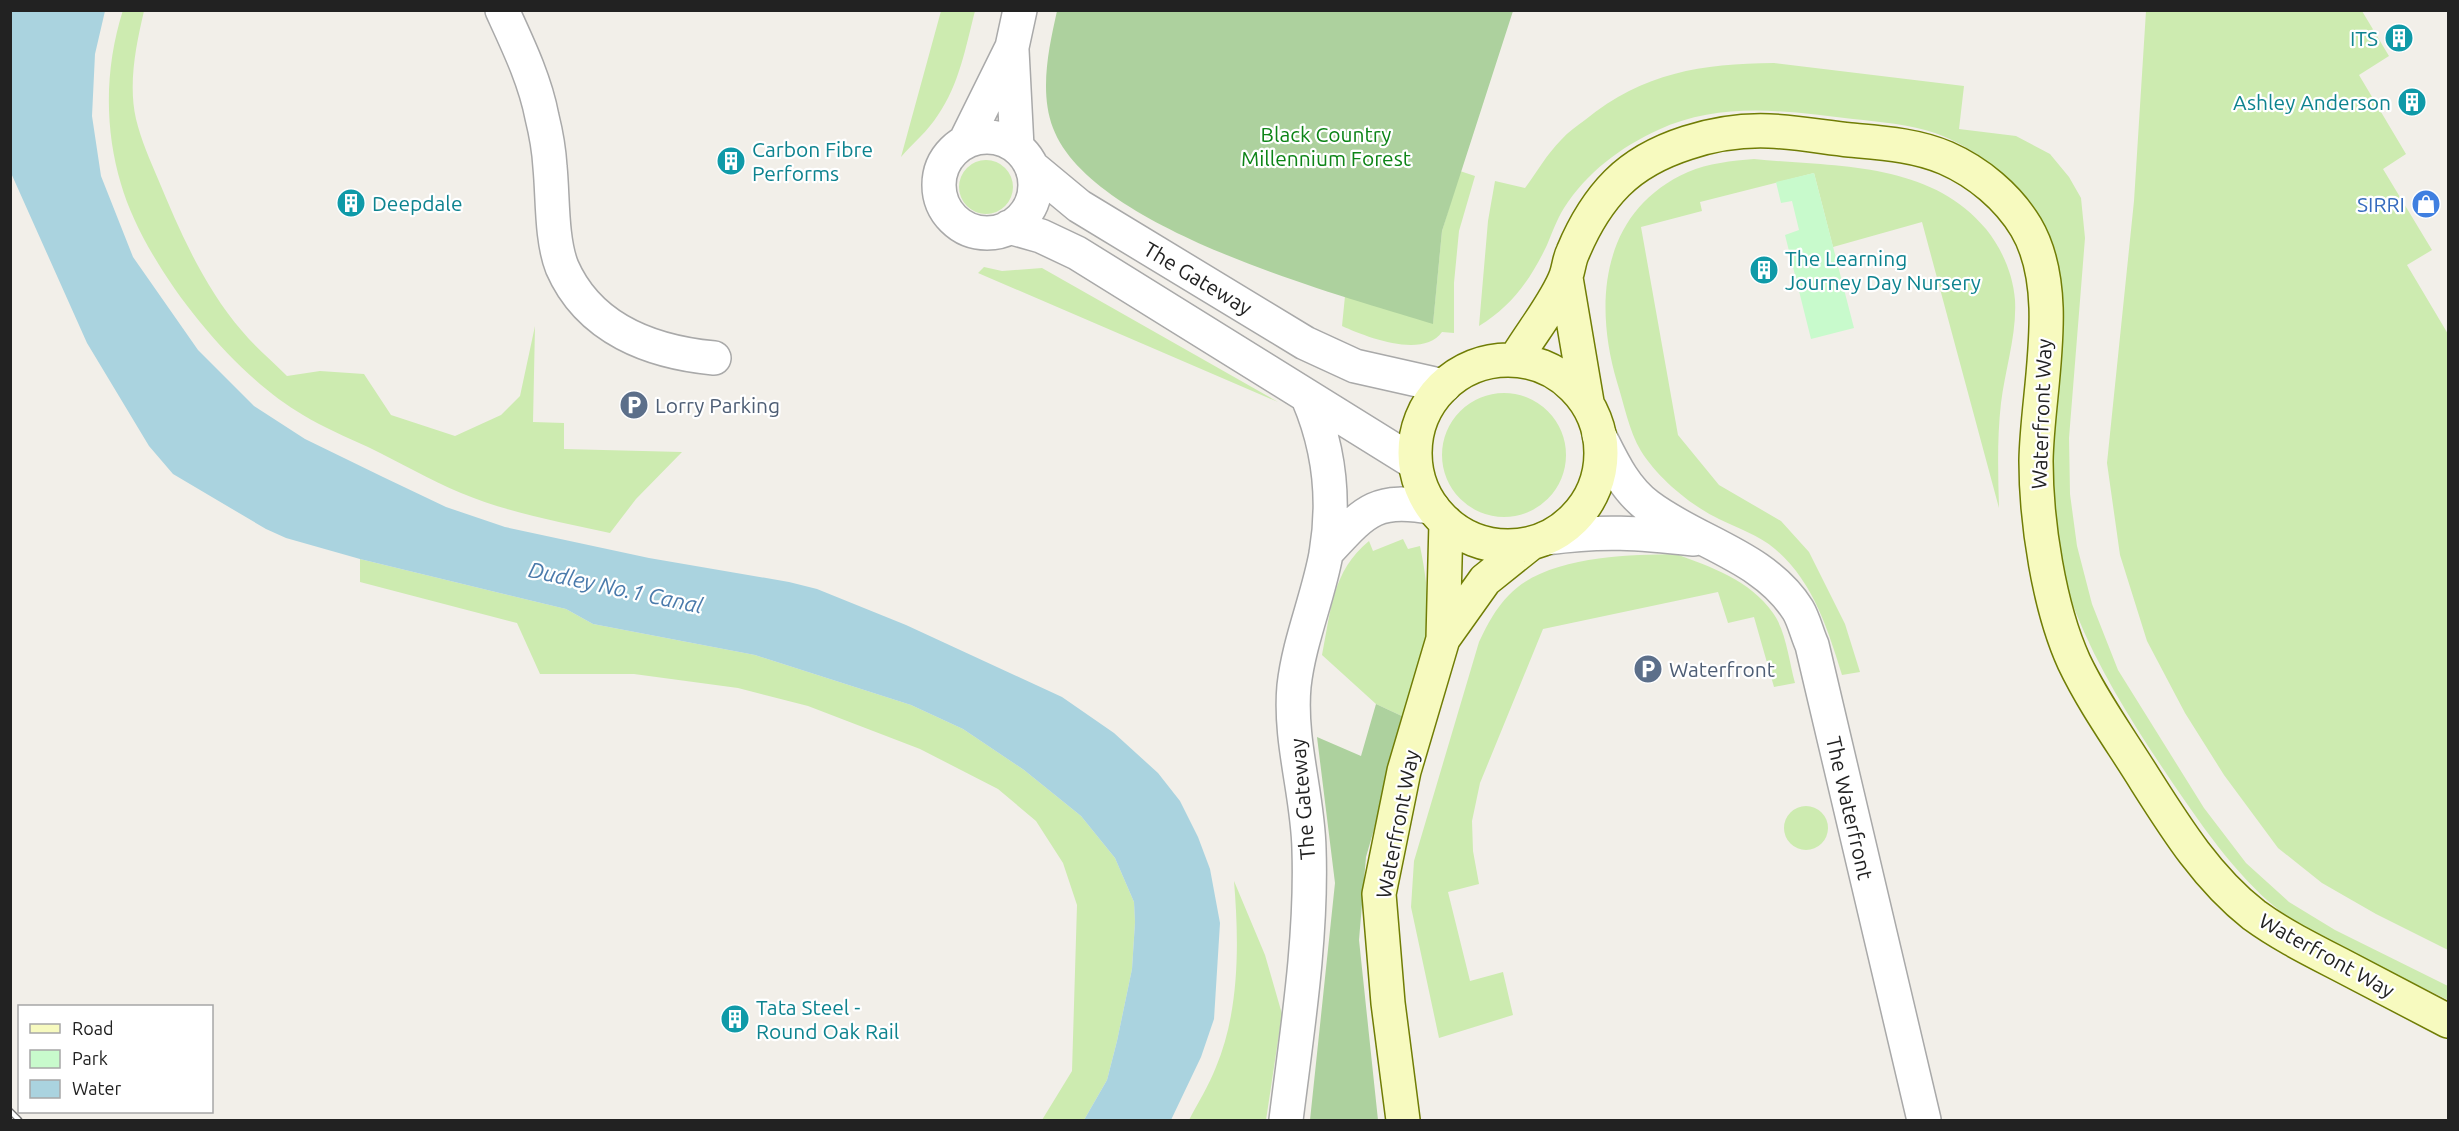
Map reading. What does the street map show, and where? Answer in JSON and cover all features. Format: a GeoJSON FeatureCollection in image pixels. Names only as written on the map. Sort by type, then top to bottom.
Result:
{"type":"FeatureCollection","features":[{"type":"Feature","properties":{"kind":"street"},"geometry":{"type":"LineString","coordinates":[[502,10],[527,68],[542,115],[562,266],[585,304],[612,328],[640,343],[681,355],[714,358]]}},
{"type":"Feature","properties":{"kind":"street","name":"The Gateway"},"geometry":{"type":"LineString","coordinates":[[1012,47],[1024,157],[1035,182],[1034,197],[1020,219],[1009,227],[996,232],[968,229],[956,221],[943,204],[939,189],[941,172],[949,156],[965,142],[1012,47],[1020,10]]}},
{"type":"Feature","properties":{"kind":"street","name":"Waterfront Way"},"geometry":{"type":"LineString","coordinates":[[1515,360],[1566,278],[1571,256],[1588,222],[1616,184],[1645,162],[1687,144],[1723,135],[1766,131],[1914,147],[1948,159],[1977,176],[2005,199],[2027,228],[2042,265],[2046,307],[2037,429],[2036,484],[2042,538],[2059,617],[2073,659],[2088,687],[2176,828],[2201,863],[2253,914],[2315,952],[2448,1021]]}},
{"type":"Feature","properties":{"kind":"street","name":"The Gateway"},"geometry":{"type":"LineString","coordinates":[[965,142],[984,137],[997,138],[1024,157],[1079,207],[1305,343],[1355,366],[1444,386]]}},
{"type":"Feature","properties":{"kind":"street","name":"The Gateway"},"geometry":{"type":"LineString","coordinates":[[1009,227],[1041,236],[1077,253],[1415,463]]}},
{"type":"Feature","properties":{"kind":"street","name":"Waterfront Way"},"geometry":{"type":"LineString","coordinates":[[1566,278],[1587,402]]}},
{"type":"Feature","properties":{"kind":"street","name":"Waterfront Way"},"geometry":{"type":"LineString","coordinates":[[1403,1120],[1388,1002],[1379,894],[1404,771],[1443,639],[1439,515],[1424,492],[1415,463],[1416,442],[1421,421],[1430,402],[1444,386],[1476,366],[1495,360],[1515,360],[1536,364],[1556,372],[1573,385],[1587,402],[1598,426],[1602,452],[1598,478],[1588,502],[1563,529],[1538,541],[1485,580],[1443,639]]}},
{"type":"Feature","properties":{"kind":"street","name":"The Gateway"},"geometry":{"type":"LineString","coordinates":[[1286,1120],[1305,950],[1310,848],[1297,756],[1294,687],[1326,553],[1327,458],[1320,426],[1308,398]]}},
{"type":"Feature","properties":{"kind":"street","name":"The Waterfront"},"geometry":{"type":"LineString","coordinates":[[1599,435],[1624,483],[1648,506],[1752,565],[1780,585],[1799,612],[1812,645],[1924,1120]]}},
{"type":"Feature","properties":{"kind":"street","name":"The Gateway"},"geometry":{"type":"LineString","coordinates":[[1326,553],[1352,524],[1374,507],[1404,502],[1439,515]]}},
{"type":"Feature","properties":{"kind":"street"},"geometry":{"type":"LineString","coordinates":[[1439,515],[1471,539],[1500,546],[1538,541]]}},
{"type":"Feature","properties":{"kind":"street","name":"The Waterfront"},"geometry":{"type":"LineString","coordinates":[[1538,541],[1590,531],[1635,532],[1708,541]]}},
{"type":"Feature","properties":{"kind":"green space"},"geometry":{"type":"Polygon","coordinates":[[[123,10],[144,11],[133,78],[134,106],[140,135],[194,258],[228,314],[252,343],[287,376],[320,371],[364,374],[391,415],[455,436],[501,415],[520,396],[535,326],[533,422],[564,423],[564,449],[682,452],[636,499],[610,533],[497,506],[438,482],[303,415],[275,397],[220,345],[194,314],[149,248],[132,215],[121,184],[112,141],[109,97],[113,53],[123,10]]]}},
{"type":"Feature","properties":{"kind":"green space"},"geometry":{"type":"Polygon","coordinates":[[[941,11],[975,11],[961,65],[945,103],[930,126],[901,157],[941,11]]]}},
{"type":"Feature","properties":{"kind":"green space","name":"Black Country Millennium Forest"},"geometry":{"type":"Polygon","coordinates":[[[1057,11],[1513,11],[1442,231],[1433,324],[1338,295],[1221,253],[1164,226],[1115,197],[1076,164],[1053,128],[1046,84],[1057,11]]]}},
{"type":"Feature","properties":{"kind":"green space"},"geometry":{"type":"Polygon","coordinates":[[[2146,11],[2362,11],[2389,56],[2359,75],[2406,154],[2383,169],[2432,250],[2407,265],[2448,334],[2448,950],[2376,914],[2322,883],[2278,848],[2224,775],[2185,713],[2147,641],[2120,555],[2107,463],[2134,201],[2146,11]]]}},
{"type":"Feature","properties":{"kind":"green space"},"geometry":{"type":"Polygon","coordinates":[[[1774,63],[1964,86],[1959,129],[2016,136],[2050,154],[2069,177],[2081,198],[2085,238],[2069,438],[2070,494],[2077,546],[2092,604],[2118,670],[2204,808],[2246,863],[2289,902],[2335,930],[2448,986],[2448,1000],[2326,940],[2270,903],[2212,838],[2120,702],[2076,613],[2060,557],[2051,458],[2057,305],[2050,246],[2041,221],[2023,193],[1981,157],[1935,133],[1884,122],[1779,111],[1730,112],[1682,121],[1631,144],[1583,183],[1561,212],[1547,245],[1527,281],[1501,310],[1479,326],[1488,221],[1495,181],[1525,188],[1551,151],[1564,137],[1607,104],[1651,81],[1698,69],[1774,63]]]}},
{"type":"Feature","properties":{"kind":"green space"},"geometry":{"type":"Polygon","coordinates":[[[1754,159],[1879,172],[1909,179],[1937,190],[1963,207],[1986,229],[2002,253],[2012,281],[2015,313],[2000,416],[1999,508],[1922,222],[1833,247],[1814,173],[1700,202],[1702,211],[1641,227],[1678,435],[1719,485],[1781,521],[1809,552],[1845,624],[1860,672],[1842,675],[1818,607],[1800,576],[1775,549],[1748,532],[1708,513],[1686,498],[1648,461],[1630,426],[1610,351],[1606,320],[1606,290],[1611,261],[1621,234],[1637,209],[1659,189],[1688,172],[1712,164],[1754,159]]]}},
{"type":"Feature","properties":{"kind":"green space"},"geometry":{"type":"Polygon","coordinates":[[[981,160],[991,160],[1001,164],[1009,172],[1013,187],[1009,202],[1001,210],[991,214],[981,214],[971,210],[963,202],[959,192],[959,182],[963,172],[971,164],[981,160]]]}},
{"type":"Feature","properties":{"kind":"green space"},"geometry":{"type":"Polygon","coordinates":[[[1460,171],[1475,176],[1459,231],[1454,283],[1454,333],[1442,332],[1433,340],[1408,345],[1379,340],[1342,326],[1345,296],[1433,323],[1442,231],[1460,171]]]}},
{"type":"Feature","properties":{"kind":"green space"},"geometry":{"type":"Polygon","coordinates":[[[1814,173],[1854,328],[1811,339],[1785,235],[1799,230],[1792,201],[1781,203],[1776,182],[1814,173]]]}},
{"type":"Feature","properties":{"kind":"green space"},"geometry":{"type":"Polygon","coordinates":[[[984,267],[1002,271],[1042,268],[1278,402],[978,273],[984,267]]]}},
{"type":"Feature","properties":{"kind":"green space"},"geometry":{"type":"Polygon","coordinates":[[[1504,393],[1528,398],[1539,403],[1548,411],[1556,420],[1561,431],[1566,455],[1561,479],[1556,490],[1548,499],[1539,507],[1528,512],[1504,517],[1480,512],[1469,507],[1460,499],[1452,490],[1447,479],[1442,455],[1447,431],[1452,420],[1460,411],[1469,403],[1480,398],[1504,393]]]}},
{"type":"Feature","properties":{"kind":"green space"},"geometry":{"type":"Polygon","coordinates":[[[1403,539],[1408,549],[1420,546],[1425,571],[1428,614],[1424,652],[1406,718],[1376,704],[1322,655],[1335,593],[1347,565],[1369,541],[1373,551],[1403,539]]]}},
{"type":"Feature","properties":{"kind":"green space"},"geometry":{"type":"Polygon","coordinates":[[[1676,554],[1729,576],[1764,602],[1781,628],[1795,683],[1774,687],[1754,617],[1728,623],[1718,592],[1543,629],[1480,783],[1472,821],[1473,851],[1479,884],[1448,892],[1470,981],[1503,972],[1513,1015],[1439,1038],[1411,907],[1414,861],[1479,642],[1504,600],[1525,582],[1544,572],[1588,560],[1634,555],[1676,554]]]}},
{"type":"Feature","properties":{"kind":"green space"},"geometry":{"type":"Polygon","coordinates":[[[360,559],[566,609],[593,624],[755,655],[911,705],[963,729],[1024,770],[1081,816],[1115,858],[1134,902],[1132,969],[1117,1041],[1107,1080],[1084,1120],[1042,1120],[1072,1071],[1077,905],[1063,863],[1036,821],[998,789],[920,749],[808,706],[738,688],[634,674],[540,674],[517,623],[360,582],[360,559]]]}},
{"type":"Feature","properties":{"kind":"green space"},"geometry":{"type":"Polygon","coordinates":[[[1376,704],[1406,718],[1366,857],[1359,940],[1378,1120],[1310,1120],[1335,883],[1317,737],[1361,756],[1376,704]]]}},
{"type":"Feature","properties":{"kind":"green space"},"geometry":{"type":"Polygon","coordinates":[[[1806,806],[1821,813],[1828,828],[1821,843],[1806,850],[1791,843],[1784,828],[1791,813],[1806,806]]]}},
{"type":"Feature","properties":{"kind":"green space"},"geometry":{"type":"Polygon","coordinates":[[[1234,881],[1265,955],[1282,1014],[1266,1120],[1189,1120],[1213,1074],[1230,1022],[1237,951],[1234,881]]]}},
{"type":"Feature","properties":{"kind":"water","name":"Dudley No.1 Canal"},"geometry":{"type":"Polygon","coordinates":[[[11,10],[105,11],[95,54],[92,116],[101,176],[133,257],[198,350],[254,406],[305,439],[383,477],[446,507],[505,527],[649,558],[789,582],[817,589],[906,625],[1062,697],[1114,733],[1158,773],[1180,801],[1198,837],[1210,869],[1220,923],[1214,1019],[1201,1057],[1171,1120],[1084,1120],[1107,1080],[1117,1041],[1132,969],[1134,902],[1115,858],[1081,816],[1024,770],[963,729],[911,705],[755,655],[593,624],[566,609],[360,559],[286,538],[266,529],[173,474],[149,446],[87,343],[11,173],[11,10]]]}},
{"type":"Feature","properties":{"kind":"railway"},"geometry":{"type":"LineString","coordinates":[[10,1111],[19,1120]]}},
{"type":"Feature","properties":{"kind":"place","name":"ITS"},"geometry":{"type":"Point","coordinates":[2399,38]}},
{"type":"Feature","properties":{"kind":"place","name":"Ashley Anderson"},"geometry":{"type":"Point","coordinates":[2412,102]}},
{"type":"Feature","properties":{"kind":"place","name":"Carbon Fibre Performs"},"geometry":{"type":"Point","coordinates":[731,161]}},
{"type":"Feature","properties":{"kind":"place","name":"Deepdale"},"geometry":{"type":"Point","coordinates":[351,203]}},
{"type":"Feature","properties":{"kind":"place","name":"SIRRI"},"geometry":{"type":"Point","coordinates":[2426,204]}},
{"type":"Feature","properties":{"kind":"place","name":"The Learning Journey Day Nursery"},"geometry":{"type":"Point","coordinates":[1764,270]}},
{"type":"Feature","properties":{"kind":"place","name":"Lorry Parking"},"geometry":{"type":"Point","coordinates":[634,405]}},
{"type":"Feature","properties":{"kind":"place","name":"Waterfront"},"geometry":{"type":"Point","coordinates":[1648,669]}},
{"type":"Feature","properties":{"kind":"place","name":"Tata Steel - Round Oak Rail"},"geometry":{"type":"Point","coordinates":[735,1019]}}]}
